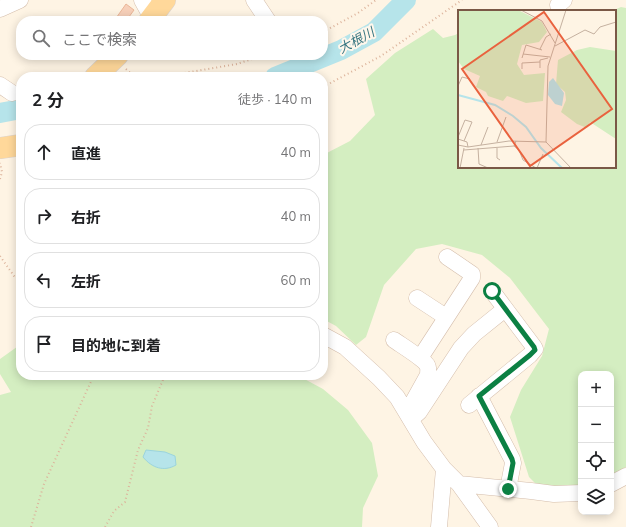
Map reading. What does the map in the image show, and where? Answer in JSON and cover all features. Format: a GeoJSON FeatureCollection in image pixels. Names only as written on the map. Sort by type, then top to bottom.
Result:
{"type":"FeatureCollection","features":[{"type":"Feature","properties":{"kind":"main road"},"geometry":{"type":"LineString","coordinates":[[152,16],[165,0]]}},
{"type":"Feature","properties":{"kind":"main road"},"geometry":{"type":"LineString","coordinates":[[100,72],[113,60]]}},
{"type":"Feature","properties":{"kind":"main road"},"geometry":{"type":"LineString","coordinates":[[0,148],[16,146]]}},
{"type":"Feature","properties":{"kind":"street"},"geometry":{"type":"LineString","coordinates":[[0,9],[20,0]]}},
{"type":"Feature","properties":{"kind":"street"},"geometry":{"type":"LineString","coordinates":[[142,0],[149,16]]}},
{"type":"Feature","properties":{"kind":"street"},"geometry":{"type":"LineString","coordinates":[[254,0],[265,16]]}},
{"type":"Feature","properties":{"kind":"street"},"geometry":{"type":"LineString","coordinates":[[420,358],[472,278],[472,274],[447,258]]}},
{"type":"Feature","properties":{"kind":"street"},"geometry":{"type":"LineString","coordinates":[[492,291],[535,350],[474,401],[512,459],[513,463],[508,489]]}},
{"type":"Feature","properties":{"kind":"street"},"geometry":{"type":"LineString","coordinates":[[417,298],[446,317]]}},
{"type":"Feature","properties":{"kind":"street"},"geometry":{"type":"LineString","coordinates":[[409,416],[419,412],[460,348],[474,334],[506,309]]}},
{"type":"Feature","properties":{"kind":"street"},"geometry":{"type":"LineString","coordinates":[[328,338],[345,347],[380,378],[397,397],[424,442],[444,469],[459,484],[490,527]]}},
{"type":"Feature","properties":{"kind":"street"},"geometry":{"type":"LineString","coordinates":[[394,340],[420,358],[427,365],[428,375],[409,416]]}},
{"type":"Feature","properties":{"kind":"street"},"geometry":{"type":"LineString","coordinates":[[439,527],[444,469]]}},
{"type":"Feature","properties":{"kind":"street"},"geometry":{"type":"LineString","coordinates":[[614,482],[626,476]]}},
{"type":"Feature","properties":{"kind":"street"},"geometry":{"type":"LineString","coordinates":[[459,484],[554,494],[578,493]]}},
{"type":"Feature","properties":{"kind":"path"},"geometry":{"type":"LineString","coordinates":[[328,29],[358,13],[376,0]]}},
{"type":"Feature","properties":{"kind":"path"},"geometry":{"type":"LineString","coordinates":[[328,84],[381,56],[462,0]]}},
{"type":"Feature","properties":{"kind":"path"},"geometry":{"type":"LineString","coordinates":[[190,72],[237,64],[249,60]]}},
{"type":"Feature","properties":{"kind":"path"},"geometry":{"type":"LineString","coordinates":[[0,162],[2,172],[0,179]]}},
{"type":"Feature","properties":{"kind":"path"},"geometry":{"type":"LineString","coordinates":[[0,256],[16,278]]}},
{"type":"Feature","properties":{"kind":"path"},"geometry":{"type":"LineString","coordinates":[[31,527],[44,484],[92,380]]}},
{"type":"Feature","properties":{"kind":"path"},"geometry":{"type":"LineString","coordinates":[[105,527],[114,512],[125,502],[138,450],[148,428],[152,406],[163,380]]}},
{"type":"Feature","properties":{"kind":"green space"},"geometry":{"type":"Polygon","coordinates":[[[621,7],[626,8],[626,467],[614,473],[614,371],[578,371],[578,486],[538,486],[529,477],[510,417],[521,390],[542,356],[549,329],[510,278],[482,255],[442,244],[416,249],[384,285],[366,337],[356,345],[336,326],[328,322],[328,152],[350,141],[375,115],[366,79],[395,53],[433,29],[443,38],[458,34],[458,168],[616,168],[616,10],[614,10],[621,7]]]}},
{"type":"Feature","properties":{"kind":"green space"},"geometry":{"type":"Polygon","coordinates":[[[16,348],[16,380],[306,380],[323,389],[348,410],[372,443],[378,476],[363,508],[362,527],[0,527],[0,395],[11,392],[0,374],[0,359],[16,348]]]}},
{"type":"Feature","properties":{"kind":"water"},"geometry":{"type":"Polygon","coordinates":[[[146,450],[165,452],[175,456],[176,465],[167,468],[158,468],[150,464],[143,457],[146,450]]]}},
{"type":"Feature","properties":{"kind":"building"},"geometry":{"type":"Polygon","coordinates":[[[126,4],[134,10],[130,16],[118,16],[126,4]]]}},
{"type":"Feature","properties":{"kind":"waterway","name":"大根川"},"geometry":{"type":"LineString","coordinates":[[328,55],[374,32],[406,0]]}},
{"type":"Feature","properties":{"kind":"waterway","name":"大根川"},"geometry":{"type":"LineString","coordinates":[[287,72],[317,60]]}},
{"type":"Feature","properties":{"kind":"waterway","name":"大根川"},"geometry":{"type":"LineString","coordinates":[[0,113],[16,110]]}},
{"type":"Feature","properties":{"kind":"route"},"geometry":{"type":"LineString","coordinates":[[492,291],[535,350],[479,396],[512,459],[513,463],[508,489]]}}]}
